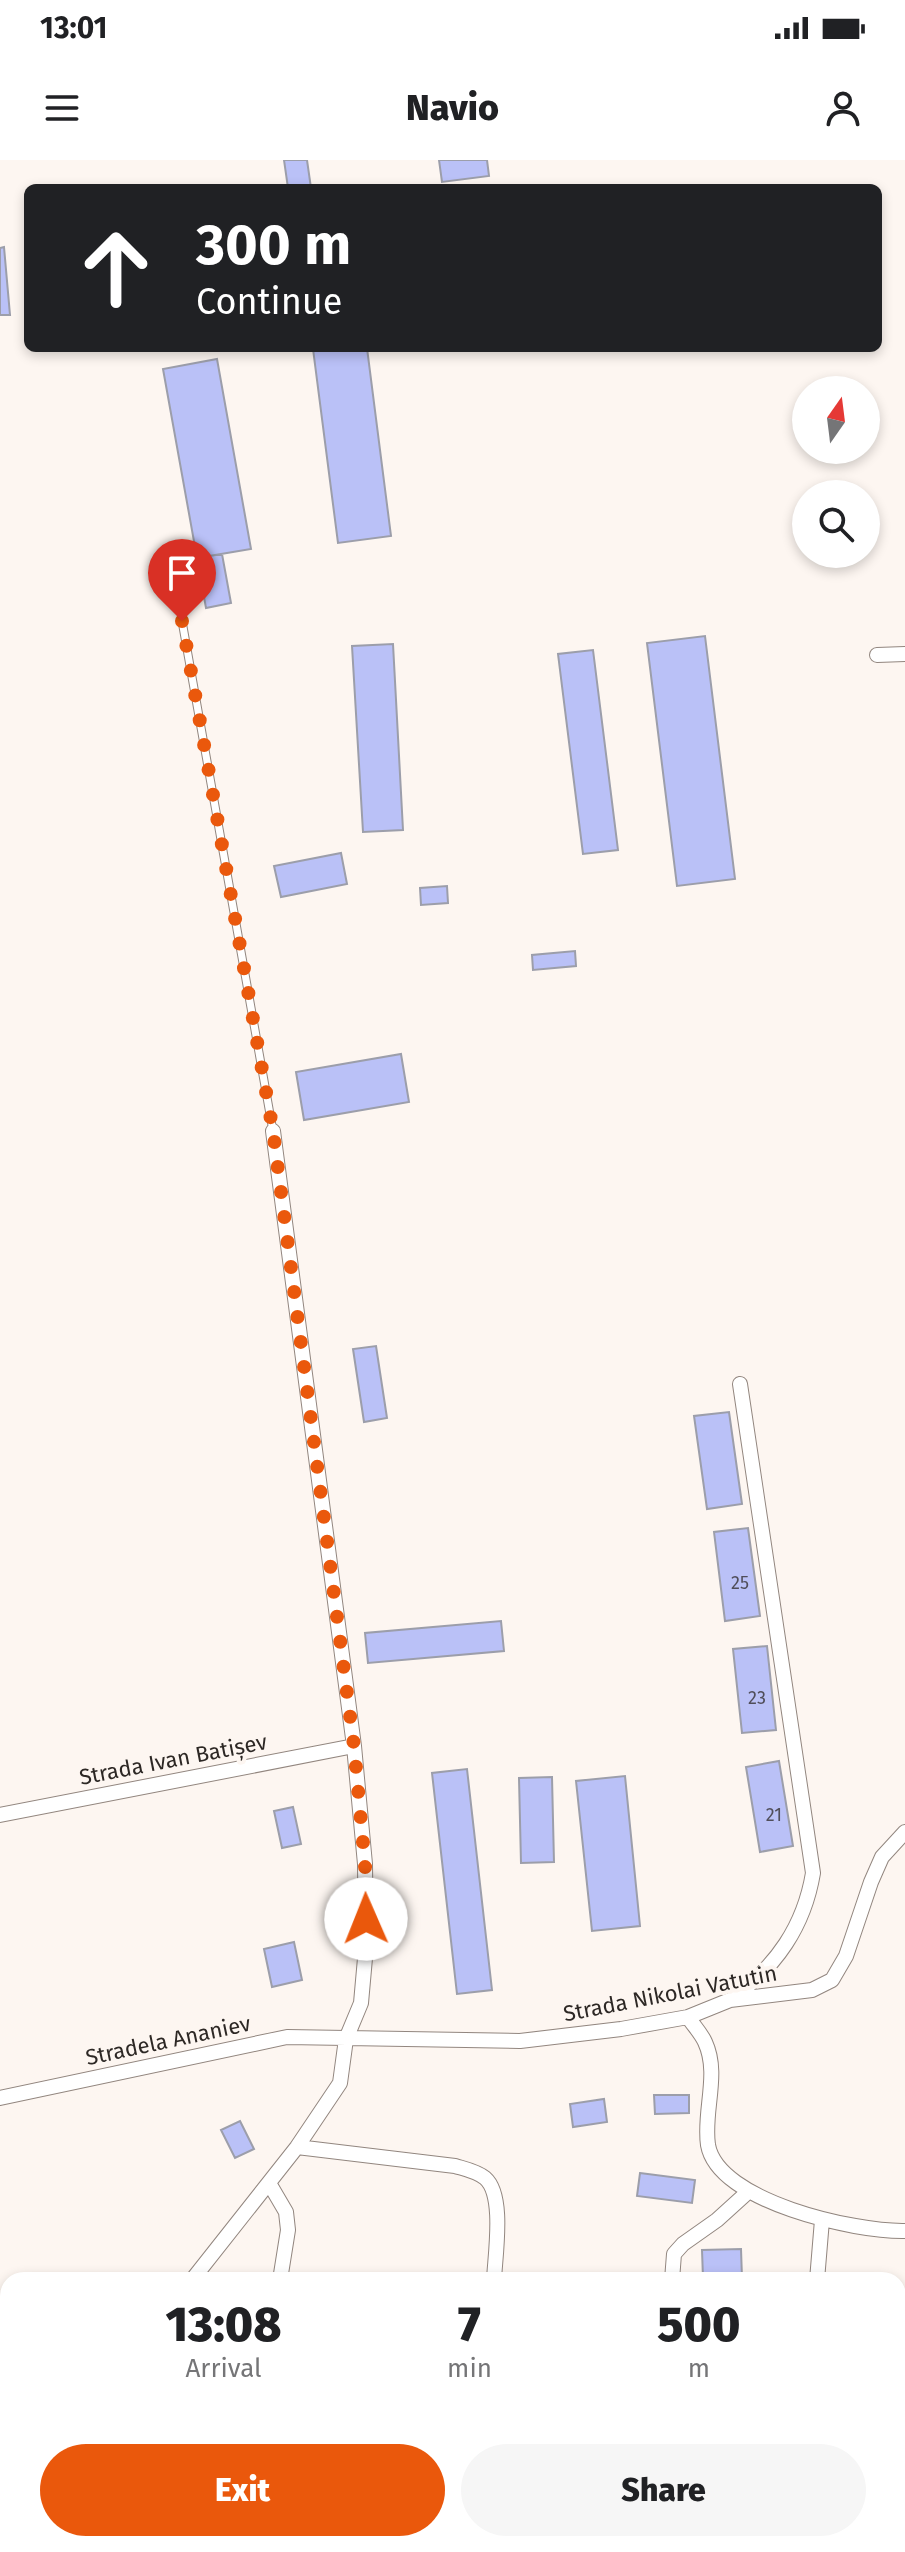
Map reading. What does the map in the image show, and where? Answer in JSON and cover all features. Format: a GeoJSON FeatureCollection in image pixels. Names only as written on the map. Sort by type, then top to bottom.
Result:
{"type":"FeatureCollection","features":[{"type":"Feature","properties":{"kind":"street"},"geometry":{"type":"LineString","coordinates":[[877,655],[905,654]]}},
{"type":"Feature","properties":{"kind":"street"},"geometry":{"type":"LineString","coordinates":[[198,2272],[297,2147],[340,2083],[346,2039],[361,2003],[366,1947],[365,1864],[354,1746],[273,1131]]}},
{"type":"Feature","properties":{"kind":"street"},"geometry":{"type":"LineString","coordinates":[[730,2000],[759,1979],[787,1942],[801,1919],[813,1873],[740,1384]]}},
{"type":"Feature","properties":{"kind":"street","name":"Strada Ivan Batișev"},"geometry":{"type":"LineString","coordinates":[[0,1815],[354,1746]]}},
{"type":"Feature","properties":{"kind":"street","name":"Strada Nikolai Vatutin"},"geometry":{"type":"LineString","coordinates":[[346,2039],[520,2041],[621,2029],[688,2017],[730,2000],[812,1990],[832,1980],[846,1956],[882,1857],[905,1832]]}},
{"type":"Feature","properties":{"kind":"street"},"geometry":{"type":"LineString","coordinates":[[688,2017],[705,2042],[712,2069],[707,2128],[709,2148],[715,2164],[728,2179],[749,2191],[822,2220],[879,2232],[905,2231]]}},
{"type":"Feature","properties":{"kind":"street","name":"Stradela Ananiev"},"geometry":{"type":"LineString","coordinates":[[0,2098],[287,2037],[346,2039]]}},
{"type":"Feature","properties":{"kind":"street"},"geometry":{"type":"LineString","coordinates":[[297,2147],[455,2166],[488,2180],[497,2213],[494,2272]]}},
{"type":"Feature","properties":{"kind":"street"},"geometry":{"type":"LineString","coordinates":[[269,2183],[286,2212],[288,2230],[281,2272]]}},
{"type":"Feature","properties":{"kind":"street"},"geometry":{"type":"LineString","coordinates":[[673,2272],[674,2254],[683,2244],[717,2220],[749,2191]]}},
{"type":"Feature","properties":{"kind":"street"},"geometry":{"type":"LineString","coordinates":[[818,2272],[822,2220]]}},
{"type":"Feature","properties":{"kind":"lane"},"geometry":{"type":"LineString","coordinates":[[182,621],[273,1131]]}},
{"type":"Feature","properties":{"kind":"building"},"geometry":{"type":"Polygon","coordinates":[[[284,160],[307,160],[310,184],[287,184],[284,160]]]}},
{"type":"Feature","properties":{"kind":"building"},"geometry":{"type":"Polygon","coordinates":[[[439,160],[487,160],[489,176],[442,182],[439,160]]]}},
{"type":"Feature","properties":{"kind":"building"},"geometry":{"type":"Polygon","coordinates":[[[4,247],[10,315],[0,315],[0,248],[4,247]]]}},
{"type":"Feature","properties":{"kind":"building"},"geometry":{"type":"Polygon","coordinates":[[[313,352],[368,352],[391,536],[338,543],[313,352]]]}},
{"type":"Feature","properties":{"kind":"building"},"geometry":{"type":"Polygon","coordinates":[[[217,359],[251,549],[197,558],[163,369],[217,359]]]}},
{"type":"Feature","properties":{"kind":"building"},"geometry":{"type":"Polygon","coordinates":[[[222,554],[231,603],[206,608],[197,558],[222,554]]]}},
{"type":"Feature","properties":{"kind":"building"},"geometry":{"type":"Polygon","coordinates":[[[705,636],[735,879],[677,886],[647,643],[705,636]]]}},
{"type":"Feature","properties":{"kind":"building"},"geometry":{"type":"Polygon","coordinates":[[[393,644],[403,830],[363,832],[352,646],[393,644]]]}},
{"type":"Feature","properties":{"kind":"building"},"geometry":{"type":"Polygon","coordinates":[[[593,650],[618,850],[583,854],[558,654],[593,650]]]}},
{"type":"Feature","properties":{"kind":"building"},"geometry":{"type":"Polygon","coordinates":[[[341,853],[347,884],[281,897],[274,866],[341,853]]]}},
{"type":"Feature","properties":{"kind":"building"},"geometry":{"type":"Polygon","coordinates":[[[447,886],[448,903],[421,905],[420,888],[447,886]]]}},
{"type":"Feature","properties":{"kind":"building"},"geometry":{"type":"Polygon","coordinates":[[[575,951],[576,966],[533,970],[532,955],[575,951]]]}},
{"type":"Feature","properties":{"kind":"building"},"geometry":{"type":"Polygon","coordinates":[[[401,1054],[409,1102],[304,1120],[296,1072],[401,1054]]]}},
{"type":"Feature","properties":{"kind":"building"},"geometry":{"type":"Polygon","coordinates":[[[376,1346],[387,1418],[364,1422],[353,1349],[376,1346]]]}},
{"type":"Feature","properties":{"kind":"building"},"geometry":{"type":"Polygon","coordinates":[[[729,1412],[742,1504],[707,1509],[694,1416],[729,1412]]]}},
{"type":"Feature","properties":{"kind":"building"},"geometry":{"type":"Polygon","coordinates":[[[748,1528],[760,1616],[725,1621],[714,1532],[748,1528]]]}},
{"type":"Feature","properties":{"kind":"building"},"geometry":{"type":"Polygon","coordinates":[[[501,1621],[504,1651],[368,1663],[365,1633],[501,1621]]]}},
{"type":"Feature","properties":{"kind":"building"},"geometry":{"type":"Polygon","coordinates":[[[767,1646],[776,1730],[742,1733],[733,1649],[767,1646]]]}},
{"type":"Feature","properties":{"kind":"building"},"geometry":{"type":"Polygon","coordinates":[[[779,1761],[793,1846],[760,1852],[746,1767],[779,1761]]]}},
{"type":"Feature","properties":{"kind":"building"},"geometry":{"type":"Polygon","coordinates":[[[467,1769],[492,1990],[457,1994],[432,1773],[467,1769]]]}},
{"type":"Feature","properties":{"kind":"building"},"geometry":{"type":"Polygon","coordinates":[[[625,1776],[640,1926],[592,1931],[576,1781],[625,1776]]]}},
{"type":"Feature","properties":{"kind":"building"},"geometry":{"type":"Polygon","coordinates":[[[552,1777],[554,1862],[521,1863],[519,1778],[552,1777]]]}},
{"type":"Feature","properties":{"kind":"building"},"geometry":{"type":"Polygon","coordinates":[[[293,1807],[301,1844],[282,1848],[274,1811],[293,1807]]]}},
{"type":"Feature","properties":{"kind":"building"},"geometry":{"type":"Polygon","coordinates":[[[294,1942],[302,1980],[272,1987],[264,1949],[294,1942]]]}},
{"type":"Feature","properties":{"kind":"building"},"geometry":{"type":"Polygon","coordinates":[[[654,2095],[689,2095],[689,2113],[655,2114],[654,2095]]]}},
{"type":"Feature","properties":{"kind":"building"},"geometry":{"type":"Polygon","coordinates":[[[604,2099],[607,2122],[573,2127],[570,2104],[604,2099]]]}},
{"type":"Feature","properties":{"kind":"building"},"geometry":{"type":"Polygon","coordinates":[[[240,2121],[254,2149],[235,2158],[221,2130],[240,2121]]]}},
{"type":"Feature","properties":{"kind":"building"},"geometry":{"type":"Polygon","coordinates":[[[640,2173],[695,2180],[692,2203],[637,2196],[640,2173]]]}},
{"type":"Feature","properties":{"kind":"building"},"geometry":{"type":"Polygon","coordinates":[[[741,2249],[742,2272],[703,2272],[702,2250],[741,2249]]]}},
{"type":"Feature","properties":{"kind":"route"},"geometry":{"type":"LineString","coordinates":[[182,621],[273,1131],[354,1746],[365,1864],[366,1919]]}}]}
